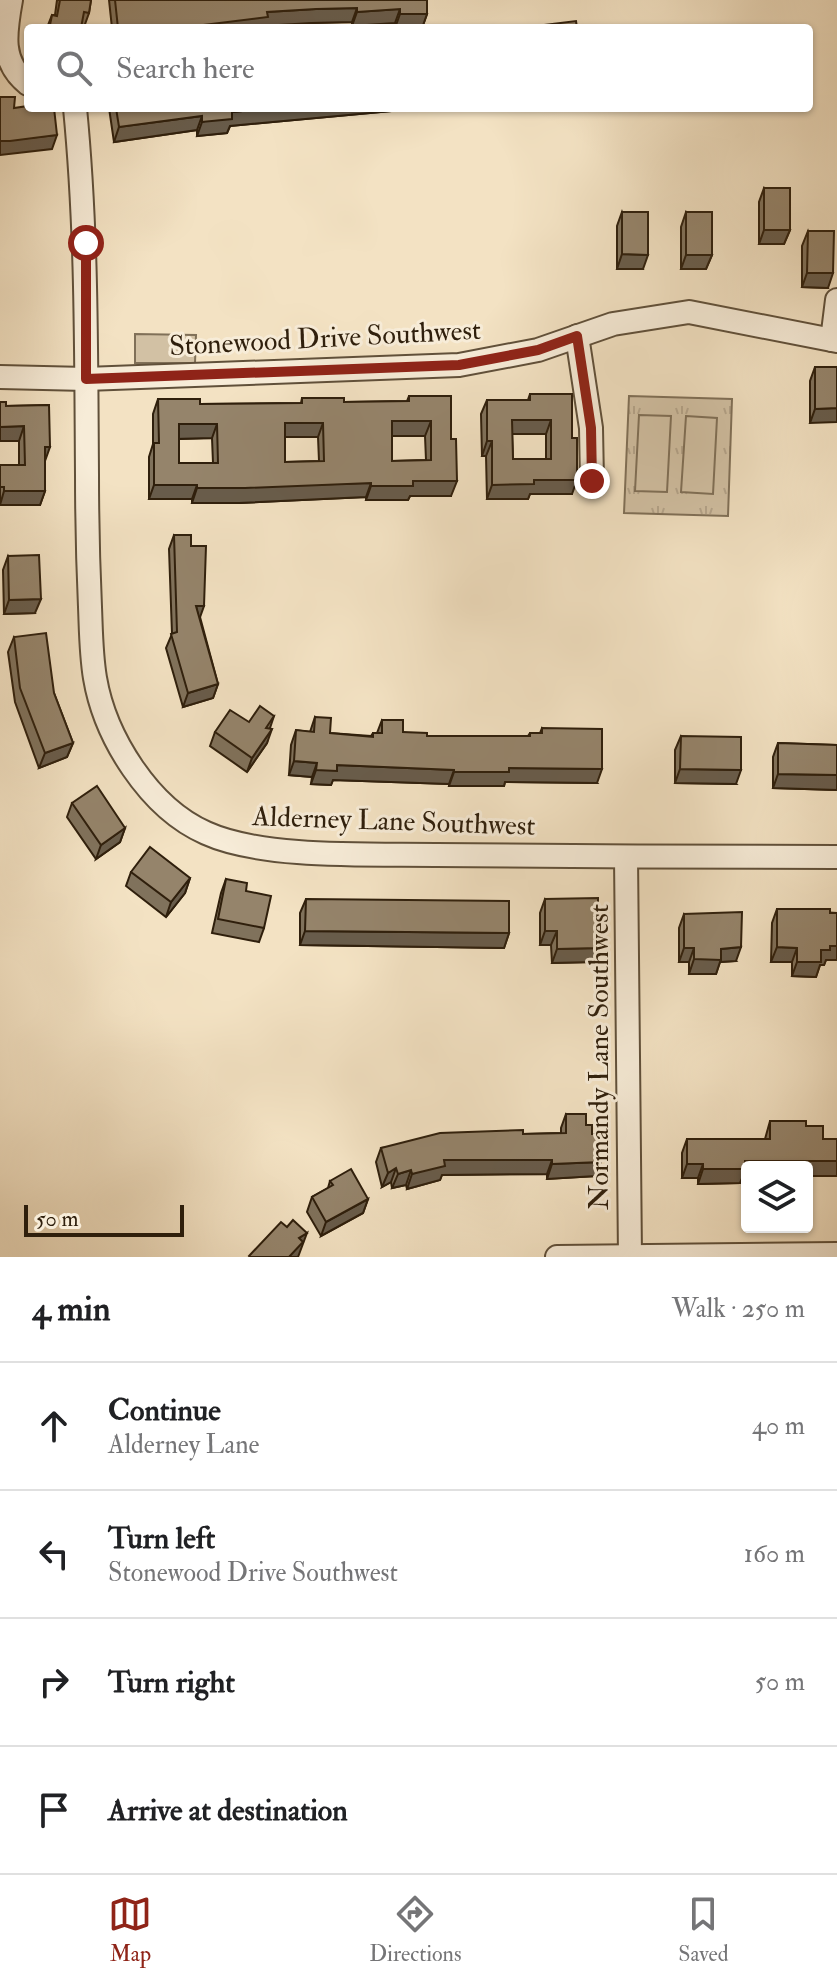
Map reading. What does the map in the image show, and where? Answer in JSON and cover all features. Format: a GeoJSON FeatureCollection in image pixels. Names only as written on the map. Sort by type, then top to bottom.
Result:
{"type":"FeatureCollection","features":[{"type":"Feature","properties":{"kind":"street"},"geometry":{"type":"LineString","coordinates":[[11,0],[3,45],[13,72],[24,81]]}},
{"type":"Feature","properties":{"kind":"street","name":"Alderney Lane Southwest"},"geometry":{"type":"LineString","coordinates":[[75,112],[86,243],[88,544],[95,679],[114,735],[134,768],[170,809],[205,833],[272,849],[359,854],[837,857]]}},
{"type":"Feature","properties":{"kind":"street"},"geometry":{"type":"LineString","coordinates":[[835,340],[837,300]]}},
{"type":"Feature","properties":{"kind":"street","name":"Stonewood Drive Southwest"},"geometry":{"type":"LineString","coordinates":[[0,377],[86,379],[459,365],[538,350],[613,324],[689,312],[835,340]]}},
{"type":"Feature","properties":{"kind":"street"},"geometry":{"type":"LineString","coordinates":[[577,336],[591,428],[592,481]]}},
{"type":"Feature","properties":{"kind":"street","name":"Normandy Lane Southwest"},"geometry":{"type":"LineString","coordinates":[[626,857],[630,1256]]}},
{"type":"Feature","properties":{"kind":"street"},"geometry":{"type":"LineString","coordinates":[[557,1257],[837,1254]]}},
{"type":"Feature","properties":{"kind":"green space"},"geometry":{"type":"Polygon","coordinates":[[[135,334],[196,335],[195,363],[135,363],[135,334]]]}},
{"type":"Feature","properties":{"kind":"green space"},"geometry":{"type":"Polygon","coordinates":[[[629,396],[732,399],[728,516],[624,513],[629,396]]]}},
{"type":"Feature","properties":{"kind":"green space"},"geometry":{"type":"Polygon","coordinates":[[[639,415],[671,416],[667,492],[635,491],[639,415]]]}},
{"type":"Feature","properties":{"kind":"green space"},"geometry":{"type":"Polygon","coordinates":[[[686,416],[717,418],[713,494],[681,492],[686,416]]]}},
{"type":"Feature","properties":{"kind":"building"},"geometry":{"type":"Polygon","coordinates":[[[60,0],[91,0],[89,13],[84,12],[82,24],[50,24],[52,15],[57,16],[60,0]]]}},
{"type":"Feature","properties":{"kind":"building"},"geometry":{"type":"Polygon","coordinates":[[[115,0],[427,0],[427,14],[400,14],[400,9],[357,12],[357,8],[316,9],[267,12],[268,17],[211,24],[118,24],[115,0]]]}},
{"type":"Feature","properties":{"kind":"building"},"geometry":{"type":"Polygon","coordinates":[[[0,97],[15,97],[14,108],[24,107],[24,112],[54,112],[57,135],[0,141],[0,97]]]}},
{"type":"Feature","properties":{"kind":"building"},"geometry":{"type":"Polygon","coordinates":[[[117,112],[232,112],[232,119],[202,122],[202,116],[119,127],[117,112]]]}},
{"type":"Feature","properties":{"kind":"building"},"geometry":{"type":"Polygon","coordinates":[[[764,188],[790,188],[790,230],[764,230],[764,188]]]}},
{"type":"Feature","properties":{"kind":"building"},"geometry":{"type":"Polygon","coordinates":[[[622,212],[648,212],[648,255],[622,254],[622,212]]]}},
{"type":"Feature","properties":{"kind":"building"},"geometry":{"type":"Polygon","coordinates":[[[686,212],[712,212],[712,255],[686,255],[686,212]]]}},
{"type":"Feature","properties":{"kind":"building"},"geometry":{"type":"Polygon","coordinates":[[[808,231],[834,231],[833,273],[807,273],[808,231]]]}},
{"type":"Feature","properties":{"kind":"building"},"geometry":{"type":"Polygon","coordinates":[[[815,367],[837,367],[837,408],[815,409],[815,367]]]}},
{"type":"Feature","properties":{"kind":"building"},"geometry":{"type":"Polygon","coordinates":[[[530,394],[572,394],[572,438],[577,438],[577,480],[534,480],[534,484],[492,485],[492,441],[487,441],[487,400],[530,400],[530,394]],[[512,420],[513,459],[551,459],[551,420],[512,420]]]}},
{"type":"Feature","properties":{"kind":"building"},"geometry":{"type":"Polygon","coordinates":[[[409,396],[451,396],[451,439],[456,439],[457,481],[413,481],[413,486],[371,486],[371,483],[245,488],[154,485],[154,443],[159,443],[158,399],[200,399],[200,404],[302,403],[302,398],[344,398],[344,402],[409,401],[409,396]],[[392,421],[392,461],[431,460],[431,421],[392,421]],[[285,423],[285,462],[324,461],[323,423],[285,423]],[[179,424],[179,463],[218,463],[217,424],[179,424]]]}},
{"type":"Feature","properties":{"kind":"building"},"geometry":{"type":"Polygon","coordinates":[[[0,402],[6,402],[6,406],[49,405],[50,447],[45,447],[45,491],[4,491],[4,487],[0,487],[0,465],[25,465],[24,426],[0,427],[0,402]]]}},
{"type":"Feature","properties":{"kind":"building"},"geometry":{"type":"Polygon","coordinates":[[[174,535],[191,535],[191,546],[206,546],[204,606],[196,606],[218,684],[188,693],[171,634],[177,632],[174,535]]]}},
{"type":"Feature","properties":{"kind":"building"},"geometry":{"type":"Polygon","coordinates":[[[39,555],[41,599],[9,600],[8,556],[39,555]]]}},
{"type":"Feature","properties":{"kind":"building"},"geometry":{"type":"Polygon","coordinates":[[[46,633],[54,693],[73,743],[45,753],[20,688],[14,637],[46,633]]]}},
{"type":"Feature","properties":{"kind":"building"},"geometry":{"type":"Polygon","coordinates":[[[260,706],[274,716],[266,728],[272,729],[252,758],[215,732],[230,710],[249,722],[260,706]]]}},
{"type":"Feature","properties":{"kind":"building"},"geometry":{"type":"Polygon","coordinates":[[[315,717],[331,718],[330,733],[373,737],[373,733],[382,733],[382,720],[403,720],[403,732],[427,733],[427,736],[530,736],[530,733],[542,733],[542,728],[602,729],[602,769],[509,768],[509,772],[454,772],[337,765],[337,771],[316,770],[317,763],[294,761],[296,730],[314,732],[315,717]]]}},
{"type":"Feature","properties":{"kind":"building"},"geometry":{"type":"Polygon","coordinates":[[[681,736],[741,737],[741,770],[680,769],[681,736]]]}},
{"type":"Feature","properties":{"kind":"building"},"geometry":{"type":"Polygon","coordinates":[[[778,743],[837,745],[837,775],[778,774],[778,743]]]}},
{"type":"Feature","properties":{"kind":"building"},"geometry":{"type":"Polygon","coordinates":[[[97,786],[125,828],[101,845],[72,803],[97,786]]]}},
{"type":"Feature","properties":{"kind":"building"},"geometry":{"type":"Polygon","coordinates":[[[150,847],[190,878],[171,902],[131,872],[150,847]]]}},
{"type":"Feature","properties":{"kind":"building"},"geometry":{"type":"Polygon","coordinates":[[[226,879],[247,883],[246,891],[271,896],[264,928],[218,919],[226,879]]]}},
{"type":"Feature","properties":{"kind":"building"},"geometry":{"type":"Polygon","coordinates":[[[598,898],[598,948],[557,949],[557,931],[545,931],[545,899],[598,898]]]}},
{"type":"Feature","properties":{"kind":"building"},"geometry":{"type":"Polygon","coordinates":[[[306,899],[509,901],[509,933],[305,931],[306,899]]]}},
{"type":"Feature","properties":{"kind":"building"},"geometry":{"type":"Polygon","coordinates":[[[777,909],[830,909],[830,913],[837,913],[837,946],[821,950],[821,962],[797,962],[797,948],[777,947],[777,909]]]}},
{"type":"Feature","properties":{"kind":"building"},"geometry":{"type":"Polygon","coordinates":[[[742,912],[741,947],[721,949],[721,960],[694,959],[694,948],[684,948],[684,914],[742,912]]]}},
{"type":"Feature","properties":{"kind":"building"},"geometry":{"type":"Polygon","coordinates":[[[566,1114],[586,1114],[586,1125],[592,1125],[592,1134],[601,1134],[601,1162],[552,1164],[552,1160],[444,1160],[445,1166],[398,1174],[396,1168],[388,1173],[381,1148],[440,1133],[523,1130],[523,1134],[566,1133],[566,1114]]]}},
{"type":"Feature","properties":{"kind":"building"},"geometry":{"type":"Polygon","coordinates":[[[770,1121],[806,1121],[806,1126],[823,1126],[823,1139],[837,1139],[837,1161],[741,1161],[741,1169],[703,1169],[703,1164],[687,1164],[687,1139],[770,1139],[770,1121]]]}},
{"type":"Feature","properties":{"kind":"building"},"geometry":{"type":"Polygon","coordinates":[[[351,1169],[368,1199],[326,1222],[312,1197],[333,1185],[330,1181],[351,1169]]]}},
{"type":"Feature","properties":{"kind":"building"},"geometry":{"type":"Polygon","coordinates":[[[293,1220],[307,1233],[299,1238],[303,1242],[289,1257],[249,1256],[281,1222],[287,1227],[293,1220]]]}},
{"type":"Feature","properties":{"kind":"route"},"geometry":{"type":"LineString","coordinates":[[86,243],[86,379],[459,365],[538,350],[577,336],[591,428],[592,481]]}}]}
